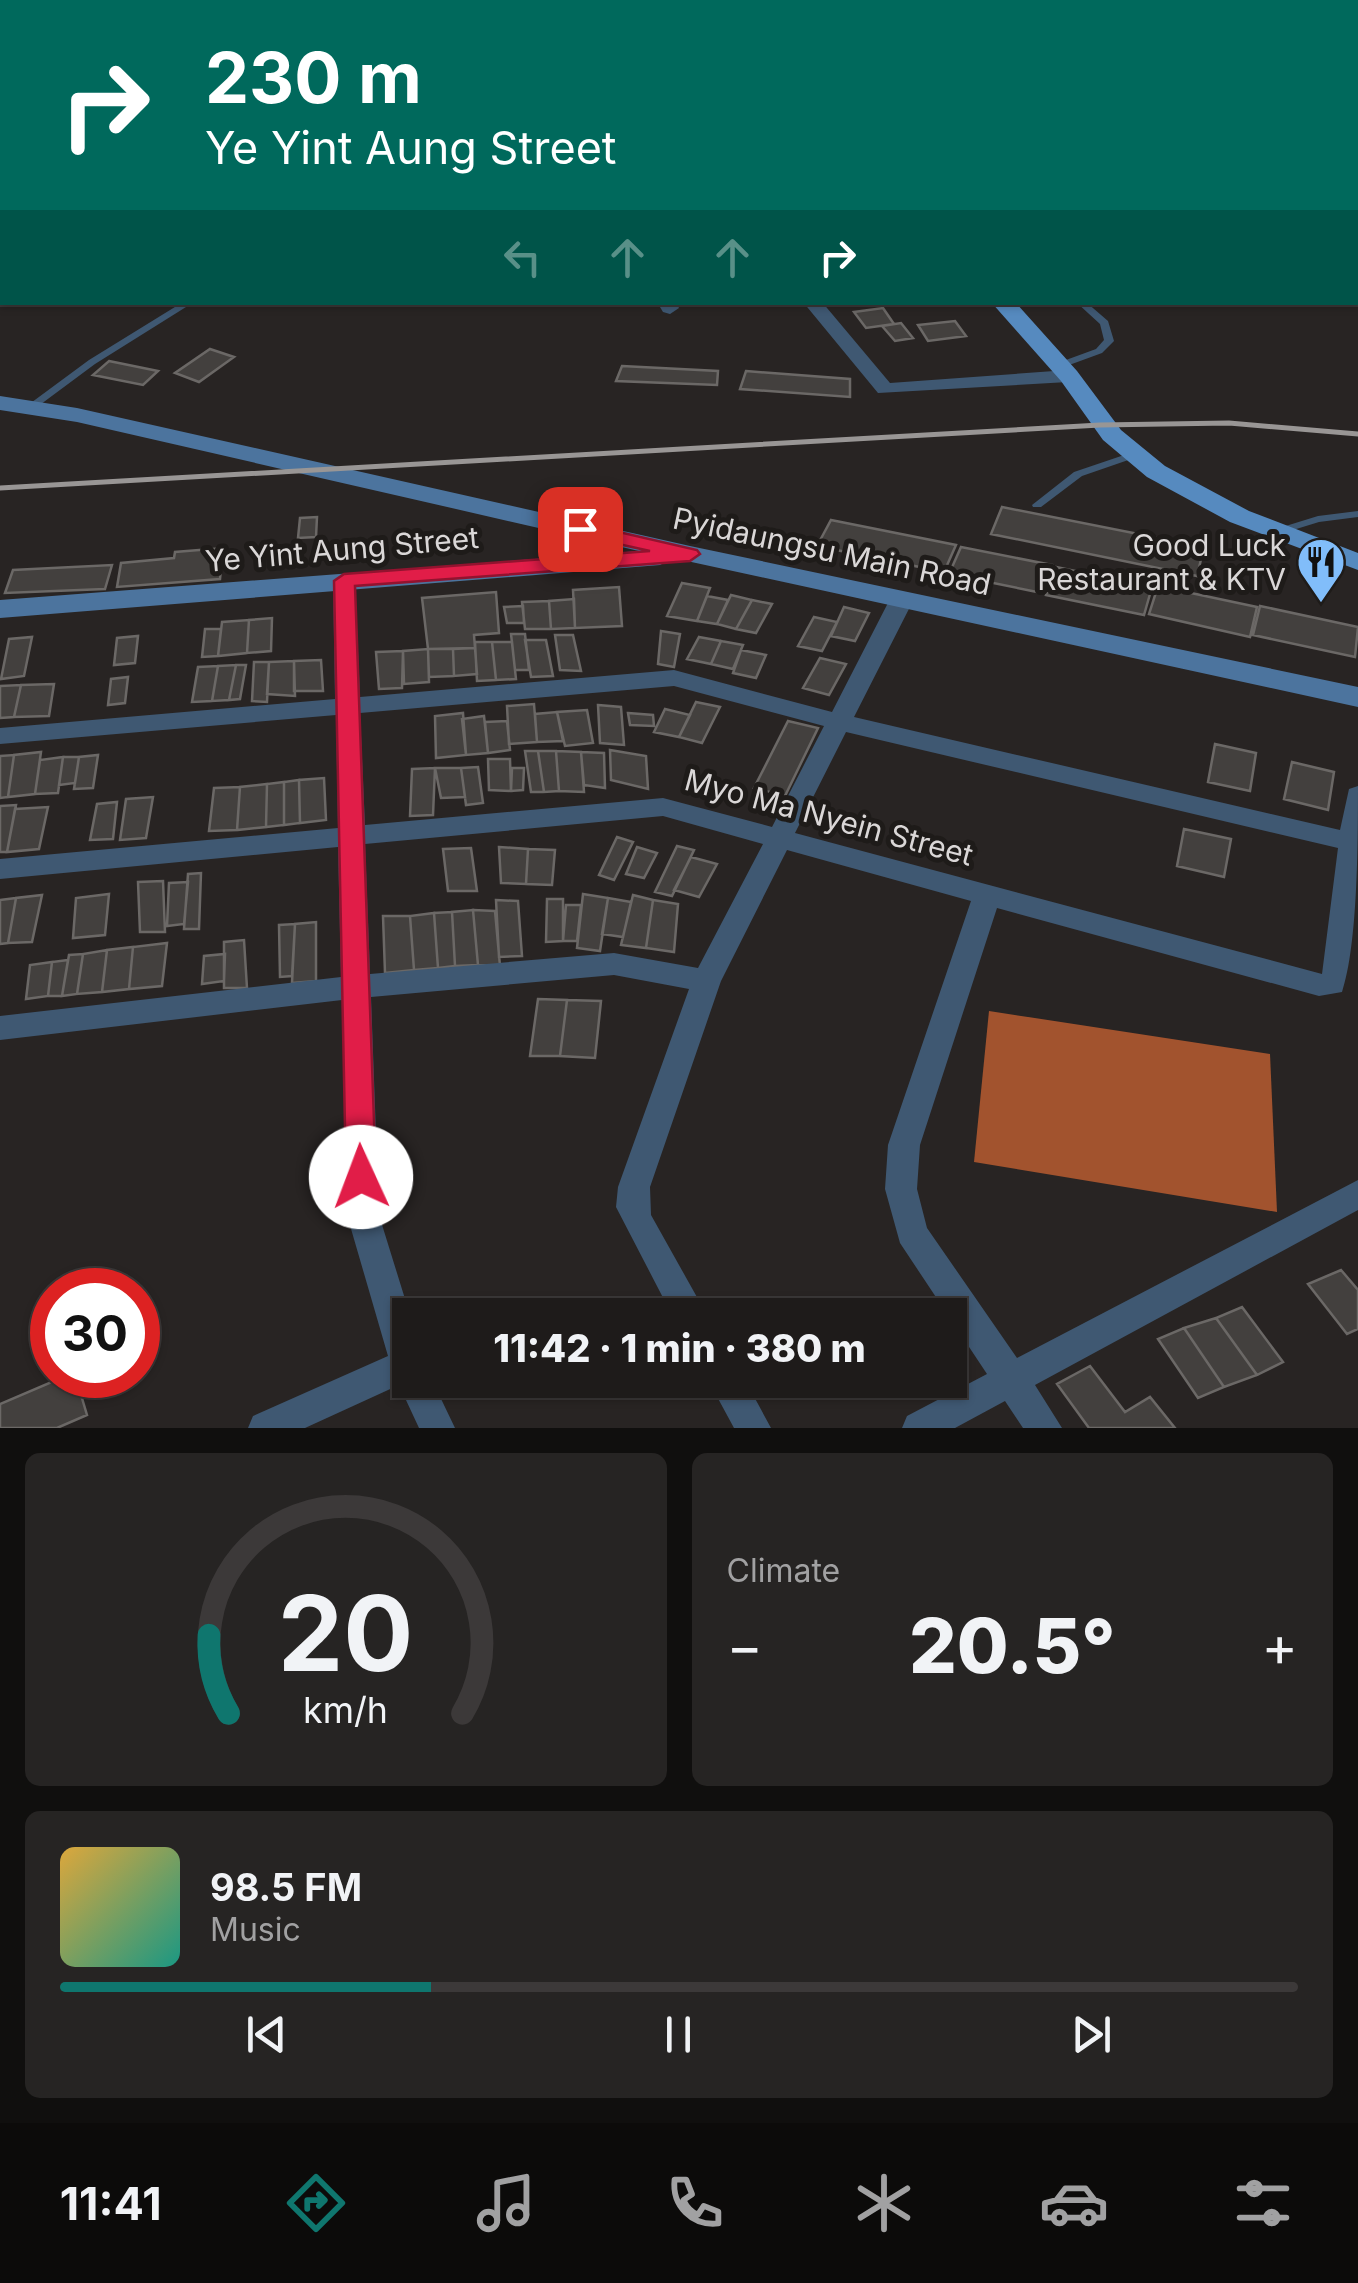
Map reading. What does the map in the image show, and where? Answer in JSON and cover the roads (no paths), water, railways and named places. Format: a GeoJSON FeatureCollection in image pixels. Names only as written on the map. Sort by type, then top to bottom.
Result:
{"type":"FeatureCollection","features":[{"type":"Feature","properties":{"kind":"main road"},"geometry":{"type":"LineString","coordinates":[[1005,305],[1063,371],[1100,425],[1133,455],[1174,482],[1358,562]]}},
{"type":"Feature","properties":{"kind":"main road","name":"Pyidaungsu Main Road"},"geometry":{"type":"LineString","coordinates":[[0,403],[210,445],[690,554],[1358,697]]}},
{"type":"Feature","properties":{"kind":"main road","name":"Ye Yint Aung Street"},"geometry":{"type":"LineString","coordinates":[[0,609],[690,554]]}},
{"type":"Feature","properties":{"kind":"street"},"geometry":{"type":"LineString","coordinates":[[814,305],[885,390],[1063,371]]}},
{"type":"Feature","properties":{"kind":"street"},"geometry":{"type":"LineString","coordinates":[[344,581],[362,1215],[392,1313]]}},
{"type":"Feature","properties":{"kind":"street"},"geometry":{"type":"LineString","coordinates":[[681,1298],[632,1207],[634,1187],[706,981],[902,599]]}},
{"type":"Feature","properties":{"kind":"street"},"geometry":{"type":"LineString","coordinates":[[0,736],[658,677],[1351,842],[1358,795]]}},
{"type":"Feature","properties":{"kind":"street","name":"Myo Ma Nyein Street"},"geometry":{"type":"LineString","coordinates":[[0,869],[663,807],[1319,985],[1332,984],[1351,842]]}},
{"type":"Feature","properties":{"kind":"street"},"geometry":{"type":"LineString","coordinates":[[988,893],[904,1145],[901,1189],[912,1233],[1044,1428]]}},
{"type":"Feature","properties":{"kind":"street"},"geometry":{"type":"LineString","coordinates":[[0,1028],[354,987],[614,964],[706,981]]}},
{"type":"Feature","properties":{"kind":"street"},"geometry":{"type":"LineString","coordinates":[[920,1428],[1358,1194]]}},
{"type":"Feature","properties":{"kind":"street"},"geometry":{"type":"LineString","coordinates":[[266,1428],[392,1379]]}},
{"type":"Feature","properties":{"kind":"street"},"geometry":{"type":"LineString","coordinates":[[423,1398],[437,1428]]}},
{"type":"Feature","properties":{"kind":"street"},"geometry":{"type":"LineString","coordinates":[[736,1398],[753,1428]]}},
{"type":"Feature","properties":{"kind":"lane"},"geometry":{"type":"LineString","coordinates":[[29,408],[92,362],[185,305]]}},
{"type":"Feature","properties":{"kind":"lane"},"geometry":{"type":"LineString","coordinates":[[1063,371],[1108,342],[1105,323],[1084,305]]}},
{"type":"Feature","properties":{"kind":"lane"},"geometry":{"type":"LineString","coordinates":[[1037,505],[1078,474],[1133,455]]}},
{"type":"Feature","properties":{"kind":"lane"},"geometry":{"type":"LineString","coordinates":[[1280,531],[1318,519],[1358,514]]}},
{"type":"Feature","properties":{"kind":"railway"},"geometry":{"type":"LineString","coordinates":[[0,488],[1100,425],[1229,423],[1358,434]]}},
{"type":"Feature","properties":{"kind":"place","name":"Good Luck Restaurant & KTV"},"geometry":{"type":"Point","coordinates":[1321,604]}}]}
